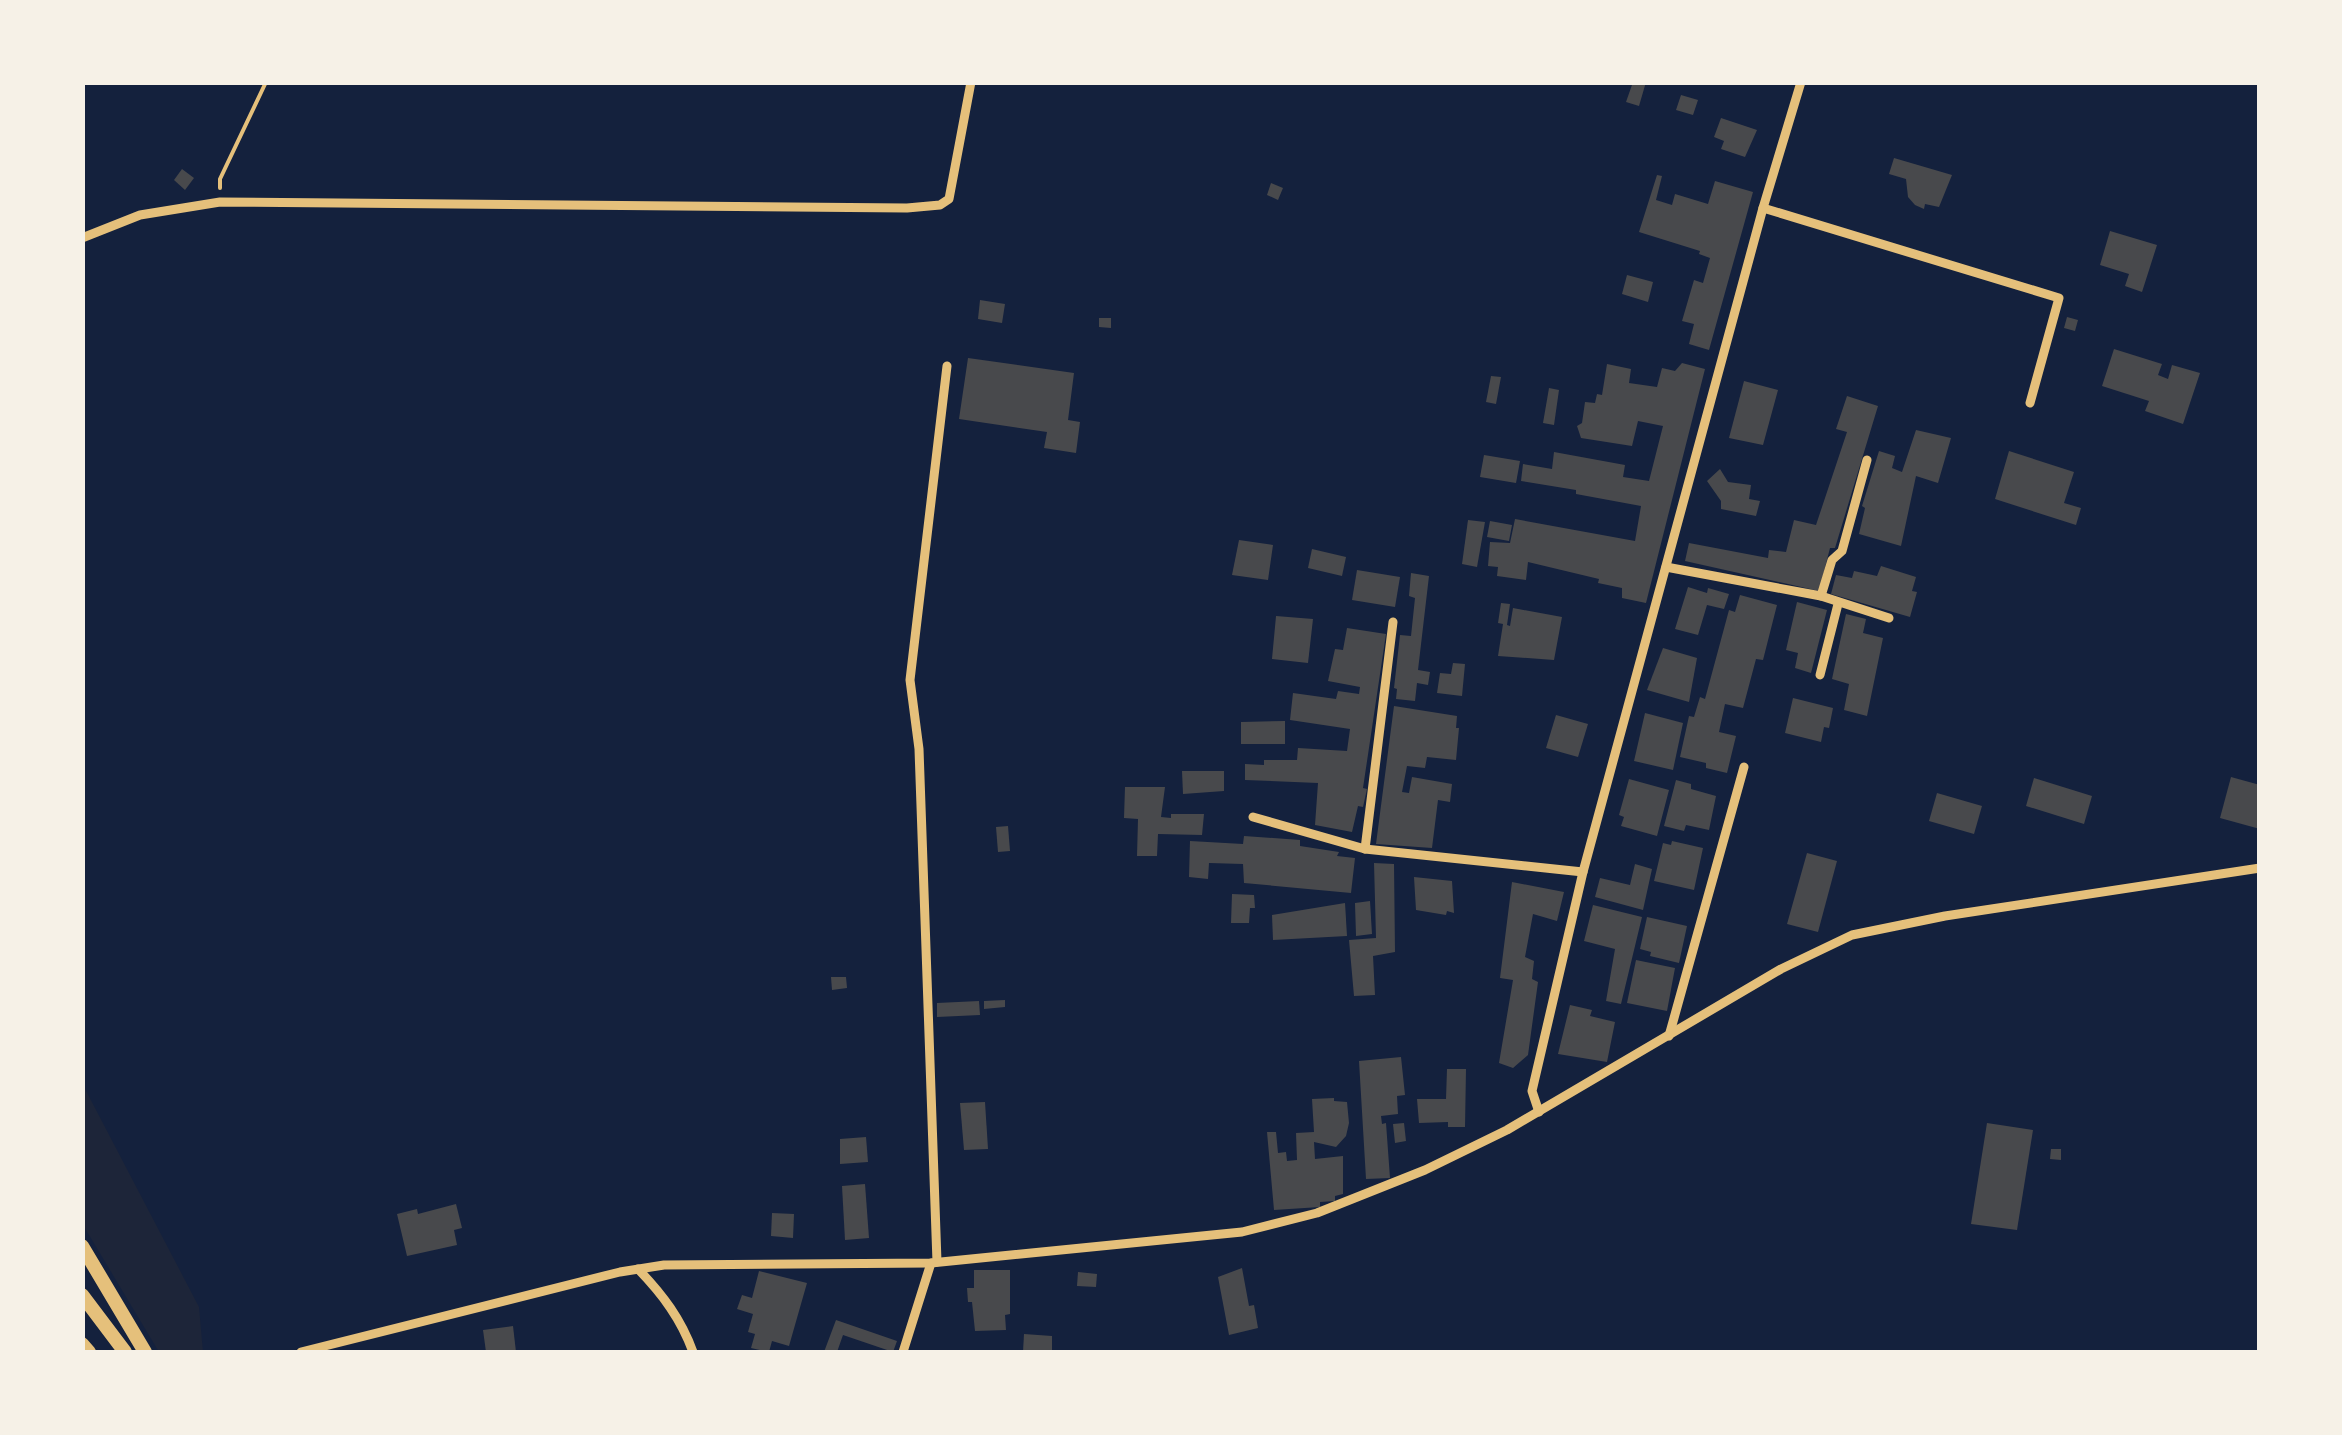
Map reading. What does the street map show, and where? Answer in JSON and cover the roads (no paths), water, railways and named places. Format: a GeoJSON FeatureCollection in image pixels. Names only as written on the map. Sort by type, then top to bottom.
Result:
{"type":"FeatureCollection","features":[{"type":"Feature","properties":{"kind":"highway"},"geometry":{"type":"LineString","coordinates":[[82,1246],[145,1352]]}},
{"type":"Feature","properties":{"kind":"highway"},"geometry":{"type":"LineString","coordinates":[[82,1296],[125,1352]]}},
{"type":"Feature","properties":{"kind":"highway"},"geometry":{"type":"LineString","coordinates":[[82,1344],[88,1352]]}},
{"type":"Feature","properties":{"kind":"street"},"geometry":{"type":"LineString","coordinates":[[82,238],[140,216],[220,202],[940,206],[949,199],[971,82]]}},
{"type":"Feature","properties":{"kind":"street"},"geometry":{"type":"LineString","coordinates":[[1539,1112],[1532,1091],[1583,872],[1800,82]]}},
{"type":"Feature","properties":{"kind":"street"},"geometry":{"type":"LineString","coordinates":[[1763,208],[2060,298],[2030,403]]}},
{"type":"Feature","properties":{"kind":"street"},"geometry":{"type":"LineString","coordinates":[[903,1352],[934,1262],[919,749],[910,680],[946,366]]}},
{"type":"Feature","properties":{"kind":"street"},"geometry":{"type":"LineString","coordinates":[[1821,596],[1832,560],[1842,550],[1867,460]]}},
{"type":"Feature","properties":{"kind":"street"},"geometry":{"type":"LineString","coordinates":[[1666,567],[1821,596],[1889,618]]}},
{"type":"Feature","properties":{"kind":"street"},"geometry":{"type":"LineString","coordinates":[[1820,674],[1838,604]]}},
{"type":"Feature","properties":{"kind":"street"},"geometry":{"type":"LineString","coordinates":[[1365,850],[1394,622]]}},
{"type":"Feature","properties":{"kind":"street"},"geometry":{"type":"LineString","coordinates":[[1670,1036],[1744,768]]}},
{"type":"Feature","properties":{"kind":"street"},"geometry":{"type":"LineString","coordinates":[[1253,817],[1365,850],[1583,872]]}},
{"type":"Feature","properties":{"kind":"street"},"geometry":{"type":"LineString","coordinates":[[302,1352],[664,1265],[934,1262],[1242,1232],[1317,1213],[1425,1170],[1539,1112],[1781,969],[1852,935],[1946,916],[2260,868]]}},
{"type":"Feature","properties":{"kind":"street"},"geometry":{"type":"LineString","coordinates":[[638,1269],[684,1326],[693,1352]]}}]}
